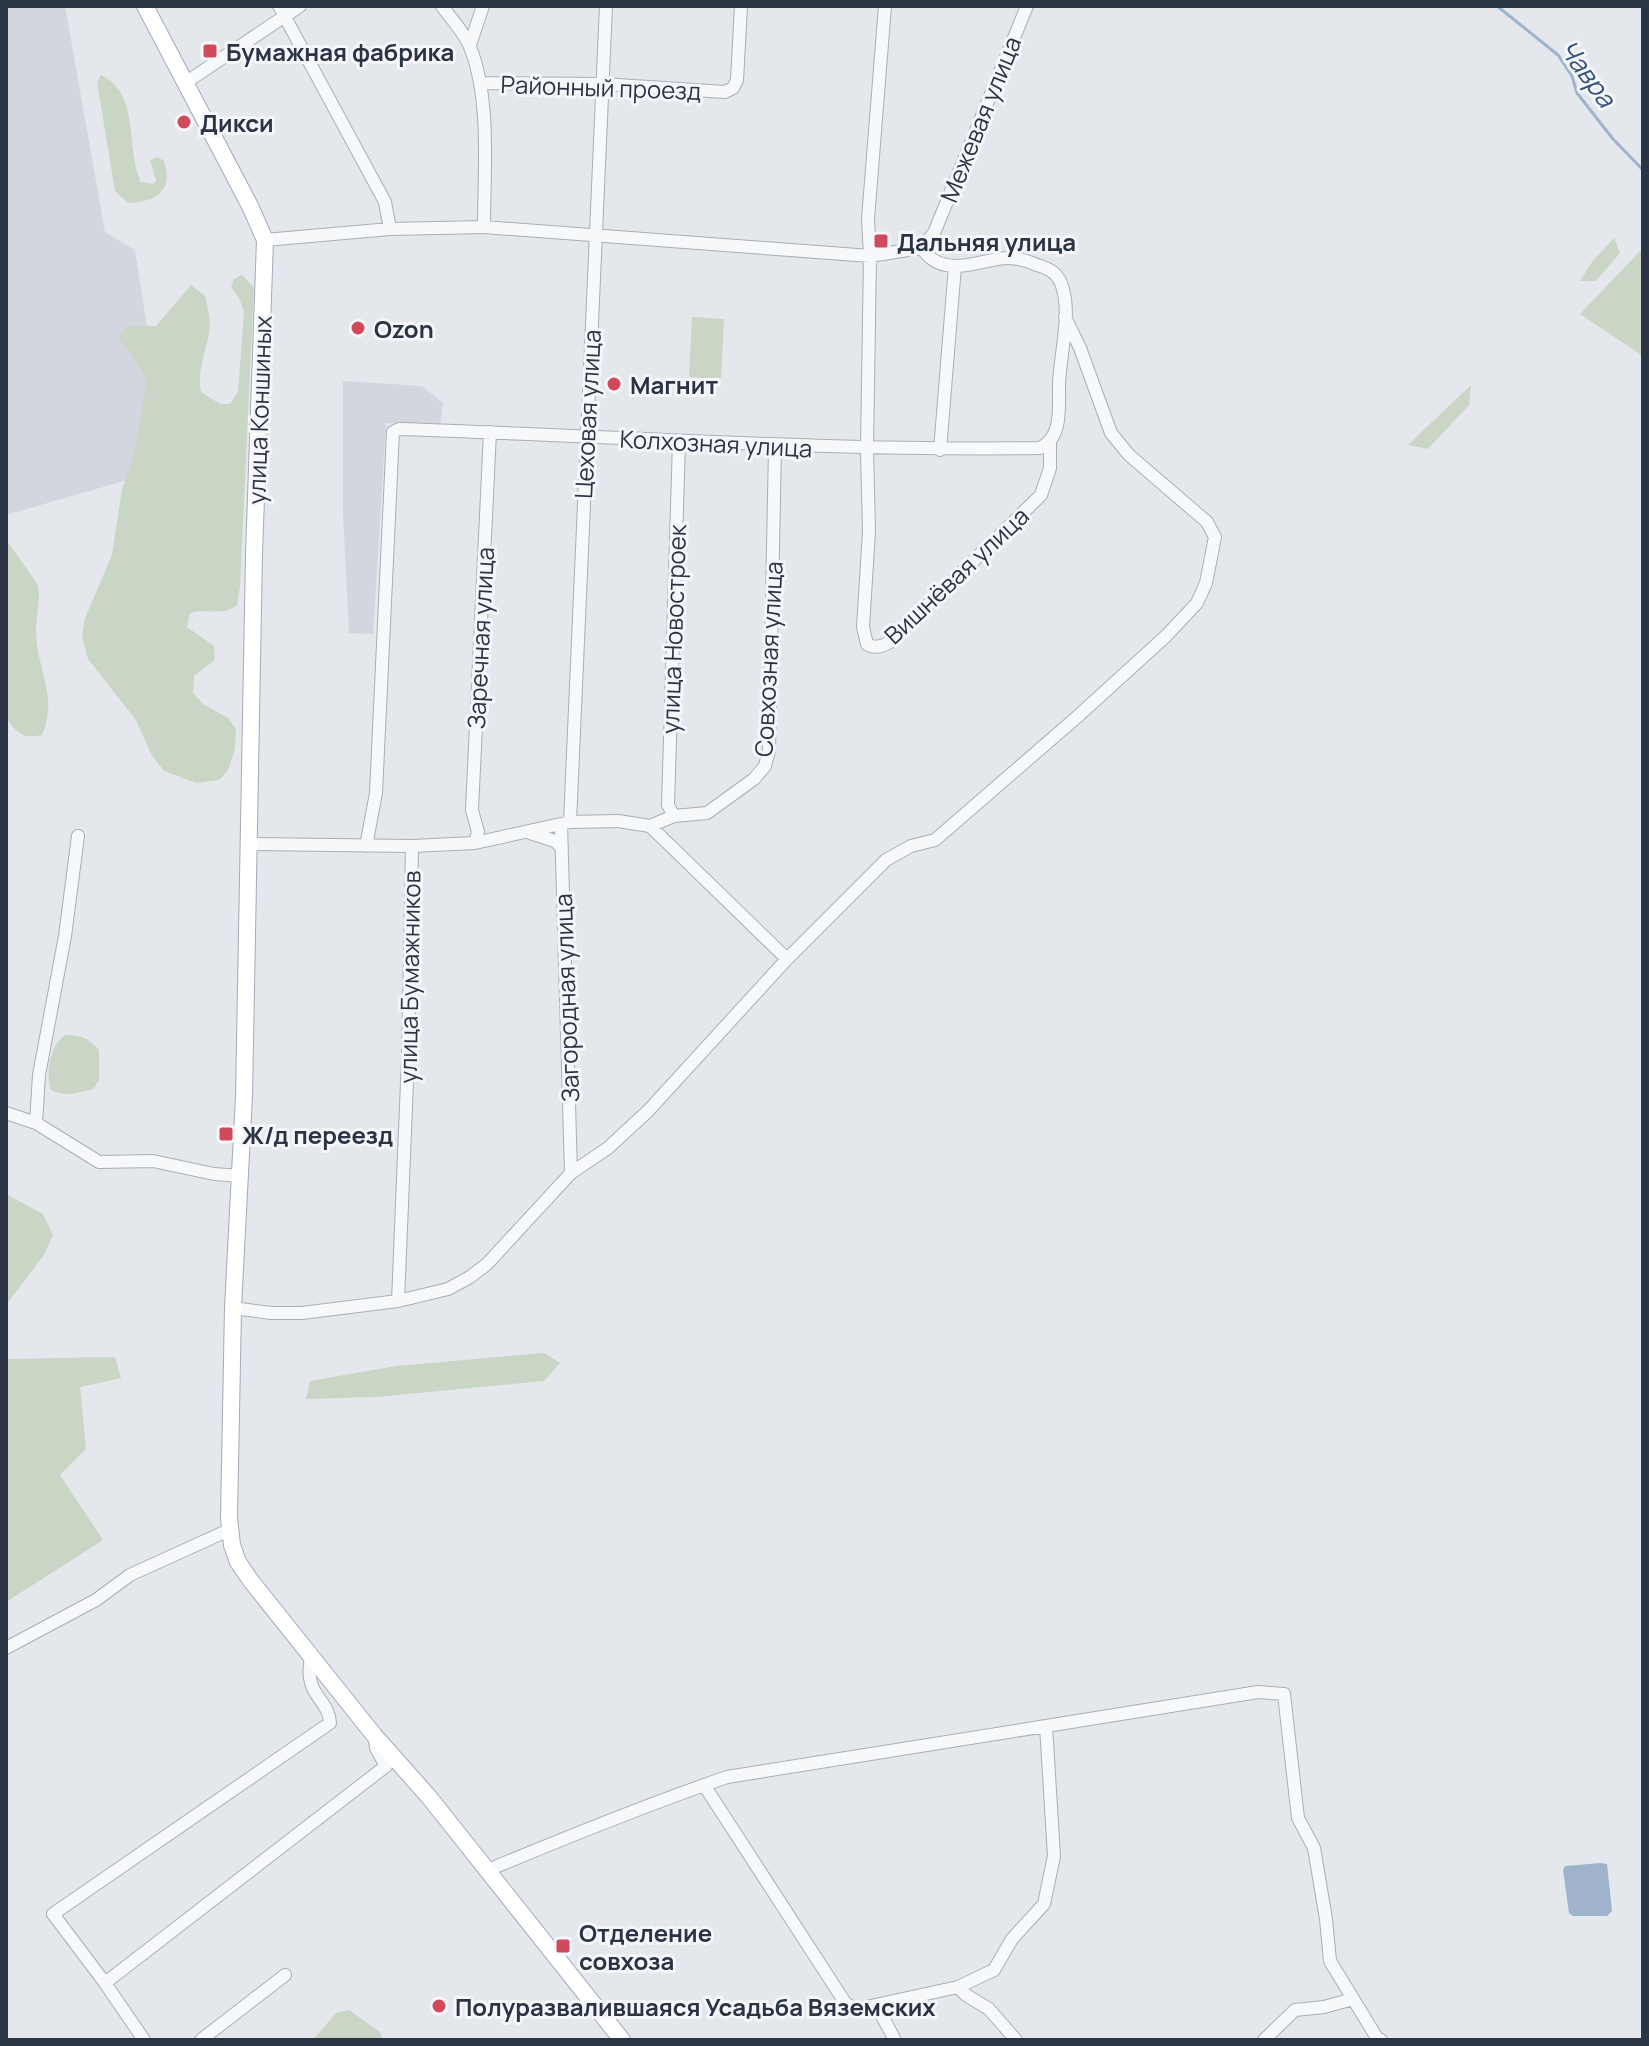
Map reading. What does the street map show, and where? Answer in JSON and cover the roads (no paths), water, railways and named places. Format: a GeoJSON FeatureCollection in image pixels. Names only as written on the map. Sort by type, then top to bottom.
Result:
{"type":"FeatureCollection","features":[{"type":"Feature","properties":{"kind":"main road","name":"улица Коншиных"},"geometry":{"type":"LineString","coordinates":[[145,6],[265,240],[229,1530]]}},
{"type":"Feature","properties":{"kind":"main road"},"geometry":{"type":"LineString","coordinates":[[229,1530],[238,1562],[311,1658],[429,1797],[622,2040]]}},
{"type":"Feature","properties":{"kind":"street"},"geometry":{"type":"LineString","coordinates":[[185,83],[282,12],[300,6]]}},
{"type":"Feature","properties":{"kind":"street"},"geometry":{"type":"LineString","coordinates":[[442,6],[470,45],[481,83],[484,227]]}},
{"type":"Feature","properties":{"kind":"street"},"geometry":{"type":"LineString","coordinates":[[470,45],[483,6]]}},
{"type":"Feature","properties":{"kind":"street","name":"Цеховая улица"},"geometry":{"type":"LineString","coordinates":[[566,823],[606,6]]}},
{"type":"Feature","properties":{"kind":"street","name":"Районный проезд"},"geometry":{"type":"LineString","coordinates":[[481,83],[602,84],[725,92],[733,88],[737,80],[741,6]]}},
{"type":"Feature","properties":{"kind":"street"},"geometry":{"type":"LineString","coordinates":[[867,449],[868,219],[885,6]]}},
{"type":"Feature","properties":{"kind":"street","name":"Межевая улица"},"geometry":{"type":"LineString","coordinates":[[921,248],[934,233],[1027,6]]}},
{"type":"Feature","properties":{"kind":"street"},"geometry":{"type":"LineString","coordinates":[[282,12],[385,202],[390,229]]}},
{"type":"Feature","properties":{"kind":"street"},"geometry":{"type":"LineString","coordinates":[[265,240],[390,229],[484,227],[870,256],[921,248],[932,260],[955,266],[1009,258],[1052,270],[1060,281],[1065,317],[1059,364],[1059,408],[1056,431],[1045,446]]}},
{"type":"Feature","properties":{"kind":"street"},"geometry":{"type":"LineString","coordinates":[[940,450],[955,266]]}},
{"type":"Feature","properties":{"kind":"street"},"geometry":{"type":"LineString","coordinates":[[233,1308],[302,1313],[398,1301],[448,1289],[470,1277],[487,1264],[571,1173],[608,1148],[648,1111],[787,959],[886,860],[911,846],[935,840],[1166,636],[1197,603],[1206,583],[1215,537],[1207,522],[1129,455],[1111,433],[1080,348],[1065,317]]}},
{"type":"Feature","properties":{"kind":"street","name":"Колхозная улица"},"geometry":{"type":"LineString","coordinates":[[366,846],[376,793],[393,432],[399,429],[490,432],[867,449],[1045,446]]}},
{"type":"Feature","properties":{"kind":"street","name":"Заречная улица"},"geometry":{"type":"LineString","coordinates":[[475,843],[478,832],[472,810],[490,432]]}},
{"type":"Feature","properties":{"kind":"street","name":"улица Новостроек"},"geometry":{"type":"LineString","coordinates":[[674,816],[668,805],[679,441]]}},
{"type":"Feature","properties":{"kind":"street","name":"Вишнёвая улица"},"geometry":{"type":"LineString","coordinates":[[867,449],[869,531],[863,627],[864,640],[871,647],[890,642],[1041,495],[1050,468],[1045,446]]}},
{"type":"Feature","properties":{"kind":"street","name":"Совхозная улица"},"geometry":{"type":"LineString","coordinates":[[249,844],[412,846],[475,843],[566,823],[618,821],[650,826],[674,816],[707,813],[754,779],[765,766],[769,751],[775,447]]}},
{"type":"Feature","properties":{"kind":"street","name":"Загородная улица"},"geometry":{"type":"LineString","coordinates":[[566,823],[562,848],[571,1173]]}},
{"type":"Feature","properties":{"kind":"street"},"geometry":{"type":"LineString","coordinates":[[650,826],[787,959]]}},
{"type":"Feature","properties":{"kind":"street"},"geometry":{"type":"LineString","coordinates":[[526,832],[555,841],[562,848]]}},
{"type":"Feature","properties":{"kind":"street"},"geometry":{"type":"LineString","coordinates":[[36,1123],[39,1075],[65,936],[78,836]]}},
{"type":"Feature","properties":{"kind":"street","name":"улица Бумажников"},"geometry":{"type":"LineString","coordinates":[[398,1301],[407,1087],[412,846]]}},
{"type":"Feature","properties":{"kind":"street"},"geometry":{"type":"LineString","coordinates":[[6,1113],[36,1123],[99,1162],[153,1161],[214,1174],[240,1176]]}},
{"type":"Feature","properties":{"kind":"street"},"geometry":{"type":"LineString","coordinates":[[6,1648],[96,1600],[130,1575],[229,1530]]}},
{"type":"Feature","properties":{"kind":"street"},"geometry":{"type":"LineString","coordinates":[[144,2040],[53,1914],[330,1723],[330,1716],[311,1690],[311,1658]]}},
{"type":"Feature","properties":{"kind":"street"},"geometry":{"type":"LineString","coordinates":[[488,1870],[656,1801],[727,1777],[1258,1692],[1284,1694],[1298,1818],[1314,1848],[1330,1961],[1381,2040]]}},
{"type":"Feature","properties":{"kind":"street"},"geometry":{"type":"LineString","coordinates":[[704,1785],[846,2004],[857,2009],[958,1987],[994,1970],[1012,1939],[1044,1904],[1054,1856],[1046,1726]]}},
{"type":"Feature","properties":{"kind":"street"},"geometry":{"type":"LineString","coordinates":[[105,1983],[386,1766],[376,1748],[374,1735]]}},
{"type":"Feature","properties":{"kind":"street"},"geometry":{"type":"LineString","coordinates":[[201,2040],[285,1975]]}},
{"type":"Feature","properties":{"kind":"street"},"geometry":{"type":"LineString","coordinates":[[958,1987],[989,2009],[1016,2040]]}},
{"type":"Feature","properties":{"kind":"street"},"geometry":{"type":"LineString","coordinates":[[1264,2040],[1295,2010],[1324,2007],[1353,1999]]}},
{"type":"Feature","properties":{"kind":"street"},"geometry":{"type":"LineString","coordinates":[[876,2005],[895,2040]]}},
{"type":"Feature","properties":{"kind":"water"},"geometry":{"type":"Polygon","coordinates":[[[1607,1864],[1612,1911],[1607,1916],[1573,1916],[1569,1913],[1565,1866],[1607,1864]]]}},
{"type":"Feature","properties":{"kind":"waterway","name":"Чавра"},"geometry":{"type":"LineString","coordinates":[[1497,6],[1558,55],[1572,76],[1577,93],[1613,139],[1643,170]]}},
{"type":"Feature","properties":{"kind":"place","name":"Бумажная фабрика"},"geometry":{"type":"Point","coordinates":[210,51]}},
{"type":"Feature","properties":{"kind":"place","name":"Дикси"},"geometry":{"type":"Point","coordinates":[184,122]}},
{"type":"Feature","properties":{"kind":"place","name":"Дальняя улица"},"geometry":{"type":"Point","coordinates":[881,241]}},
{"type":"Feature","properties":{"kind":"place","name":"Ozon"},"geometry":{"type":"Point","coordinates":[358,328]}},
{"type":"Feature","properties":{"kind":"place","name":"Магнит"},"geometry":{"type":"Point","coordinates":[614,384]}},
{"type":"Feature","properties":{"kind":"place","name":"Ж/д переезд"},"geometry":{"type":"Point","coordinates":[226,1134]}},
{"type":"Feature","properties":{"kind":"place","name":"Отделение совхоза"},"geometry":{"type":"Point","coordinates":[563,1946]}},
{"type":"Feature","properties":{"kind":"place","name":"Полуразвалившаяся Усадьба Вяземских"},"geometry":{"type":"Point","coordinates":[439,2006]}}]}
